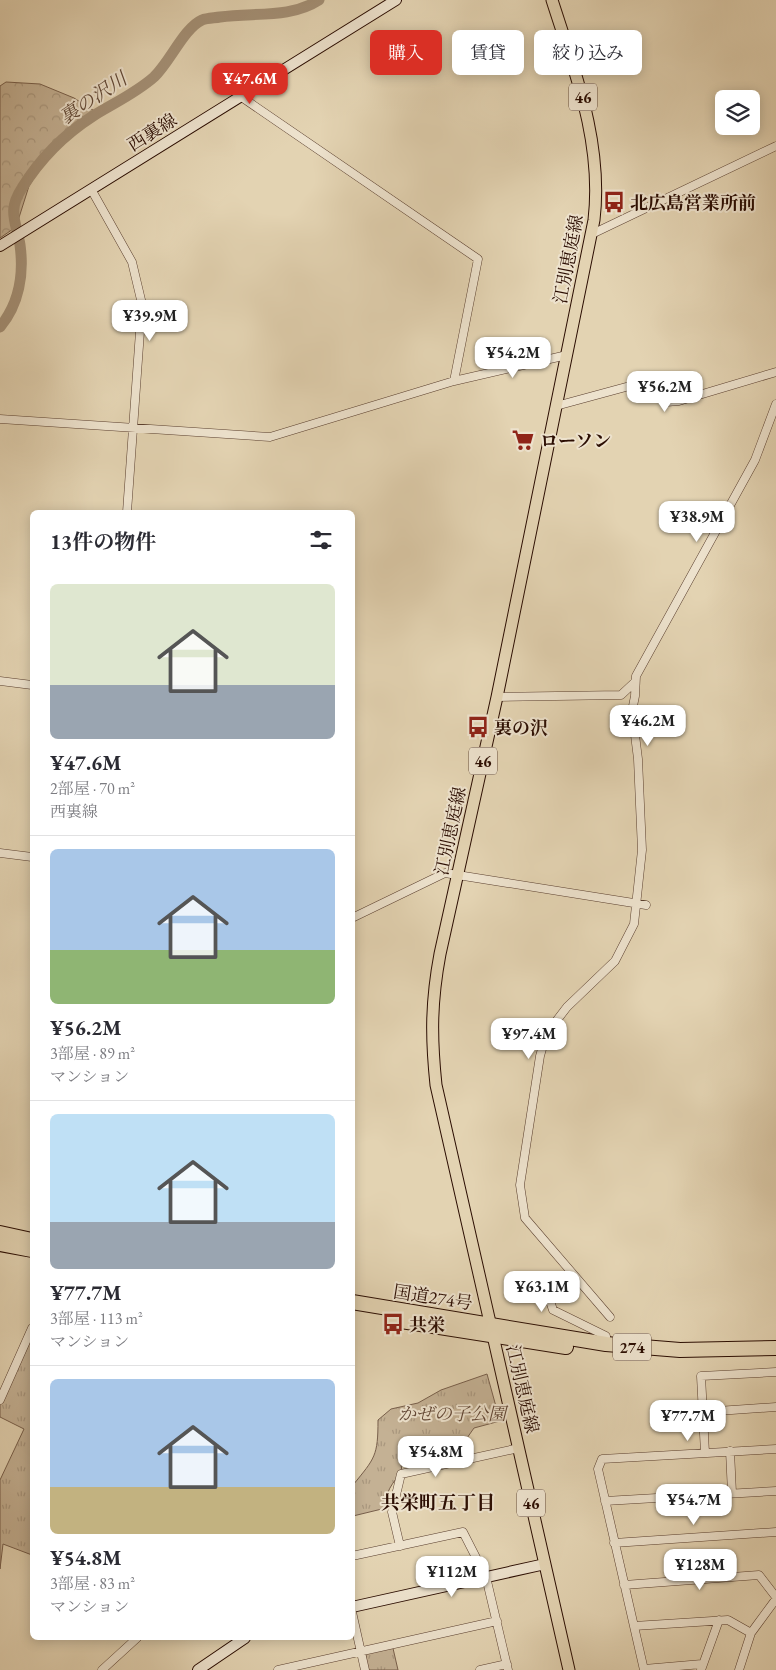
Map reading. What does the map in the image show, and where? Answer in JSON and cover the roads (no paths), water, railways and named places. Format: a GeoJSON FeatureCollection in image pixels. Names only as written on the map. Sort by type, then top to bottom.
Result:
{"type":"FeatureCollection","features":[{"type":"Feature","properties":{"kind":"highway"},"geometry":{"type":"LineString","coordinates":[[0,1233],[30,1240]]}},
{"type":"Feature","properties":{"kind":"highway"},"geometry":{"type":"LineString","coordinates":[[0,1244],[30,1250]]}},
{"type":"Feature","properties":{"kind":"highway","name":"国道274号"},"geometry":{"type":"LineString","coordinates":[[355,1303],[611,1354],[681,1360],[776,1357]]}},
{"type":"Feature","properties":{"kind":"highway","name":"国道274号"},"geometry":{"type":"LineString","coordinates":[[355,1312],[606,1344],[690,1350],[776,1348]]}},
{"type":"Feature","properties":{"kind":"main road","name":"江別恵庭線"},"geometry":{"type":"LineString","coordinates":[[552,0],[580,80],[592,134],[597,197],[592,234],[497,697],[433,991],[431,1034],[436,1084],[490,1330],[498,1356],[570,1670]]}},
{"type":"Feature","properties":{"kind":"street","name":"西裏線"},"geometry":{"type":"LineString","coordinates":[[5,243],[396,0]]}},
{"type":"Feature","properties":{"kind":"street"},"geometry":{"type":"LineString","coordinates":[[240,96],[478,259],[454,381]]}},
{"type":"Feature","properties":{"kind":"street"},"geometry":{"type":"LineString","coordinates":[[592,234],[776,146]]}},
{"type":"Feature","properties":{"kind":"street"},"geometry":{"type":"LineString","coordinates":[[91,190],[132,262],[142,304],[127,510]]}},
{"type":"Feature","properties":{"kind":"street"},"geometry":{"type":"LineString","coordinates":[[0,419],[270,437],[454,381],[567,355]]}},
{"type":"Feature","properties":{"kind":"street"},"geometry":{"type":"LineString","coordinates":[[556,406],[648,381],[666,402],[679,401],[776,372]]}},
{"type":"Feature","properties":{"kind":"street"},"geometry":{"type":"LineString","coordinates":[[610,1318],[525,1218],[520,1185],[544,1042],[554,1024],[567,1007],[615,961],[634,924],[642,850],[638,759],[632,711],[636,676],[755,460],[776,404]]}},
{"type":"Feature","properties":{"kind":"street"},"geometry":{"type":"LineString","coordinates":[[0,681],[30,685]]}},
{"type":"Feature","properties":{"kind":"street"},"geometry":{"type":"LineString","coordinates":[[497,697],[621,695],[635,682]]}},
{"type":"Feature","properties":{"kind":"street"},"geometry":{"type":"LineString","coordinates":[[0,853],[30,857]]}},
{"type":"Feature","properties":{"kind":"street"},"geometry":{"type":"LineString","coordinates":[[355,917],[445,872],[627,903],[637,902],[646,905]]}},
{"type":"Feature","properties":{"kind":"street"},"geometry":{"type":"LineString","coordinates":[[558,1278],[546,1281],[546,1289],[553,1310],[606,1336],[606,1344]]}},
{"type":"Feature","properties":{"kind":"street"},"geometry":{"type":"LineString","coordinates":[[0,1400],[30,1332]]}},
{"type":"Feature","properties":{"kind":"street"},"geometry":{"type":"LineString","coordinates":[[705,1452],[701,1376],[776,1372]]}},
{"type":"Feature","properties":{"kind":"street"},"geometry":{"type":"LineString","coordinates":[[703,1412],[776,1407]]}},
{"type":"Feature","properties":{"kind":"street"},"geometry":{"type":"LineString","coordinates":[[400,1546],[392,1512],[401,1474],[519,1448]]}},
{"type":"Feature","properties":{"kind":"street"},"geometry":{"type":"LineString","coordinates":[[719,1620],[702,1667],[644,1670],[598,1469],[602,1459],[776,1449]]}},
{"type":"Feature","properties":{"kind":"street"},"geometry":{"type":"LineString","coordinates":[[730,1451],[732,1493]]}},
{"type":"Feature","properties":{"kind":"street"},"geometry":{"type":"LineString","coordinates":[[605,1501],[776,1491]]}},
{"type":"Feature","properties":{"kind":"street"},"geometry":{"type":"LineString","coordinates":[[355,1555],[463,1532],[486,1577],[508,1667],[480,1670]]}},
{"type":"Feature","properties":{"kind":"street"},"geometry":{"type":"LineString","coordinates":[[614,1543],[776,1532]]}},
{"type":"Feature","properties":{"kind":"street"},"geometry":{"type":"LineString","coordinates":[[355,1606],[545,1564]]}},
{"type":"Feature","properties":{"kind":"street"},"geometry":{"type":"LineString","coordinates":[[624,1584],[759,1575],[776,1598],[751,1633],[739,1670]]}},
{"type":"Feature","properties":{"kind":"street"},"geometry":{"type":"LineString","coordinates":[[634,1626],[728,1620],[751,1633]]}},
{"type":"Feature","properties":{"kind":"street"},"geometry":{"type":"LineString","coordinates":[[278,1670],[496,1621]]}},
{"type":"Feature","properties":{"kind":"street"},"geometry":{"type":"LineString","coordinates":[[355,1625],[366,1670]]}},
{"type":"Feature","properties":{"kind":"street"},"geometry":{"type":"LineString","coordinates":[[102,1670],[135,1640]]}},
{"type":"Feature","properties":{"kind":"street"},"geometry":{"type":"LineString","coordinates":[[198,1670],[242,1640]]}},
{"type":"Feature","properties":{"kind":"waterway","name":"裏の沢川"},"geometry":{"type":"LineString","coordinates":[[0,327],[12,309],[19,288],[21,256],[14,216],[17,196],[29,177],[54,148],[83,123],[154,77],[189,30],[202,20],[296,10],[319,0]]}},
{"type":"Feature","properties":{"kind":"place","name":"北広島営業所前"},"geometry":{"type":"Point","coordinates":[614,202]}},
{"type":"Feature","properties":{"kind":"place","name":"ローソン"},"geometry":{"type":"Point","coordinates":[523,440]}},
{"type":"Feature","properties":{"kind":"place","name":"裏の沢"},"geometry":{"type":"Point","coordinates":[478,727]}},
{"type":"Feature","properties":{"kind":"place","name":"共栄"},"geometry":{"type":"Point","coordinates":[393,1324]}},
{"type":"Feature","properties":{"kind":"district","name":"共栄町五丁目"},"geometry":{"type":"Point","coordinates":[438,1502]}},
{"type":"Feature","properties":{"kind":"park label","name":"かぜの子公園"},"geometry":{"type":"Point","coordinates":[452,1413]}}]}
